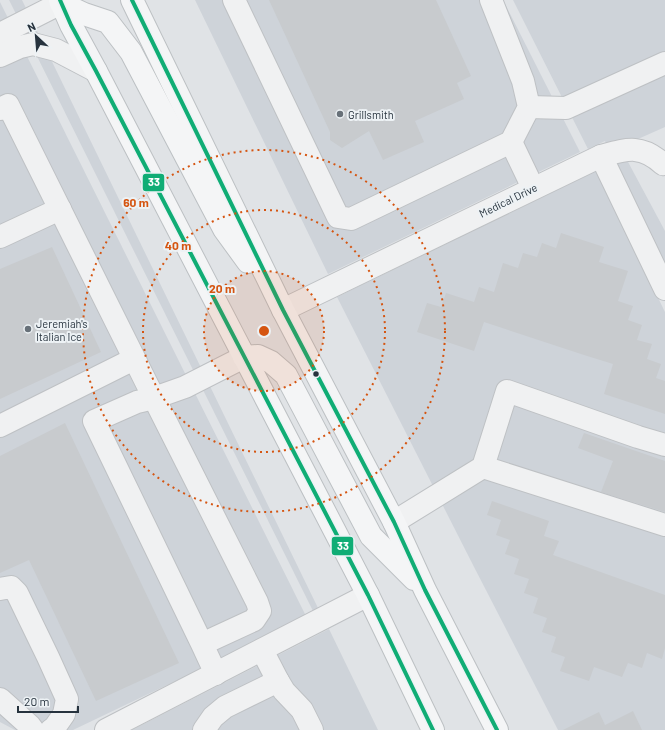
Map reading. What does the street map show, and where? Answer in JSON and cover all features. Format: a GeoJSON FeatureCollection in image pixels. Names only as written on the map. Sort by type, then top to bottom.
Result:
{"type":"FeatureCollection","features":[{"type":"Feature","properties":{"kind":"main road"},"geometry":{"type":"LineString","coordinates":[[132,0],[283,310],[394,522],[425,590],[497,730]]}},
{"type":"Feature","properties":{"kind":"main road"},"geometry":{"type":"LineString","coordinates":[[60,2],[84,14],[108,22],[131,52],[224,229],[283,310]]}},
{"type":"Feature","properties":{"kind":"main road"},"geometry":{"type":"LineString","coordinates":[[60,2],[71,26],[96,71],[368,596],[433,730]]}},
{"type":"Feature","properties":{"kind":"main road"},"geometry":{"type":"LineString","coordinates":[[244,357],[258,356],[271,362],[286,375],[371,536],[425,590]]}},
{"type":"Feature","properties":{"kind":"street"},"geometry":{"type":"LineString","coordinates":[[234,0],[338,217],[351,219],[511,142],[529,107],[523,81],[490,0]]}},
{"type":"Feature","properties":{"kind":"street"},"geometry":{"type":"LineString","coordinates":[[0,34],[60,2]]}},
{"type":"Feature","properties":{"kind":"street"},"geometry":{"type":"LineString","coordinates":[[0,56],[20,47],[33,44],[56,50],[96,71]]}},
{"type":"Feature","properties":{"kind":"street"},"geometry":{"type":"LineString","coordinates":[[529,107],[566,108],[665,63]]}},
{"type":"Feature","properties":{"kind":"street"},"geometry":{"type":"LineString","coordinates":[[0,109],[8,105],[260,612],[254,620],[202,644]]}},
{"type":"Feature","properties":{"kind":"street"},"geometry":{"type":"LineString","coordinates":[[511,142],[533,188]]}},
{"type":"Feature","properties":{"kind":"street","name":"Medical Drive"},"geometry":{"type":"LineString","coordinates":[[283,310],[600,156],[623,150],[642,150],[664,164]]}},
{"type":"Feature","properties":{"kind":"street"},"geometry":{"type":"LineString","coordinates":[[600,156],[665,289]]}},
{"type":"Feature","properties":{"kind":"street"},"geometry":{"type":"LineString","coordinates":[[0,236],[60,209]]}},
{"type":"Feature","properties":{"kind":"street"},"geometry":{"type":"LineString","coordinates":[[216,674],[94,421],[137,402],[154,398],[185,386],[244,357]]}},
{"type":"Feature","properties":{"kind":"street"},"geometry":{"type":"LineString","coordinates":[[0,426],[134,359]]}},
{"type":"Feature","properties":{"kind":"street"},"geometry":{"type":"LineString","coordinates":[[394,522],[483,467],[506,391],[631,435],[665,445]]}},
{"type":"Feature","properties":{"kind":"street"},"geometry":{"type":"LineString","coordinates":[[483,467],[665,525]]}},
{"type":"Feature","properties":{"kind":"street"},"geometry":{"type":"LineString","coordinates":[[0,589],[11,587],[17,593],[67,699],[64,714],[52,730]]}},
{"type":"Feature","properties":{"kind":"street"},"geometry":{"type":"LineString","coordinates":[[106,730],[368,596]]}},
{"type":"Feature","properties":{"kind":"street"},"geometry":{"type":"LineString","coordinates":[[262,650],[278,682],[284,691],[302,710],[312,730]]}},
{"type":"Feature","properties":{"kind":"street"},"geometry":{"type":"LineString","coordinates":[[204,730],[213,717],[225,707],[278,682]]}},
{"type":"Feature","properties":{"kind":"street"},"geometry":{"type":"LineString","coordinates":[[0,699],[33,730]]}},
{"type":"Feature","properties":{"kind":"shaded area"},"geometry":{"type":"Polygon","coordinates":[[[9,0],[22,0],[318,608],[313,611],[9,0]]]}},
{"type":"Feature","properties":{"kind":"shaded area"},"geometry":{"type":"Polygon","coordinates":[[[195,0],[503,0],[580,152],[328,274],[195,0]]]}},
{"type":"Feature","properties":{"kind":"shaded area"},"geometry":{"type":"Polygon","coordinates":[[[513,0],[665,0],[665,127],[620,147],[665,231],[665,265],[605,141],[588,149],[513,0]]]}},
{"type":"Feature","properties":{"kind":"shaded area"},"geometry":{"type":"Polygon","coordinates":[[[0,2],[307,618],[73,730],[15,730],[0,722],[0,2]]]}},
{"type":"Feature","properties":{"kind":"shaded area"},"geometry":{"type":"Polygon","coordinates":[[[596,171],[665,312],[665,730],[558,730],[337,297],[596,171]]]}},
{"type":"Feature","properties":{"kind":"shaded area"},"geometry":{"type":"Polygon","coordinates":[[[329,629],[378,730],[132,730],[329,629]]]}},
{"type":"Feature","properties":{"kind":"building"},"geometry":{"type":"Polygon","coordinates":[[[269,0],[436,0],[471,76],[457,83],[464,99],[415,121],[424,142],[383,160],[369,131],[342,148],[330,140],[330,132],[269,0]]]}},
{"type":"Feature","properties":{"kind":"building"},"geometry":{"type":"Polygon","coordinates":[[[561,233],[604,247],[599,262],[628,271],[618,301],[633,306],[628,320],[642,325],[637,340],[652,344],[647,359],[661,364],[656,378],[665,381],[665,414],[604,394],[613,364],[484,322],[474,351],[417,332],[427,303],[441,307],[446,293],[474,302],[479,287],[494,292],[503,263],[518,268],[523,253],[537,257],[542,243],[556,248],[561,233]]]}},
{"type":"Feature","properties":{"kind":"building"},"geometry":{"type":"Polygon","coordinates":[[[52,247],[101,352],[0,399],[0,269],[52,247]]]}},
{"type":"Feature","properties":{"kind":"building"},"geometry":{"type":"Polygon","coordinates":[[[65,423],[179,663],[96,701],[29,560],[0,573],[0,456],[65,423]]]}},
{"type":"Feature","properties":{"kind":"building"},"geometry":{"type":"Polygon","coordinates":[[[584,433],[665,461],[665,512],[601,492],[613,461],[578,448],[584,433]]]}},
{"type":"Feature","properties":{"kind":"building"},"geometry":{"type":"Polygon","coordinates":[[[492,501],[549,521],[544,536],[559,541],[553,555],[665,595],[665,648],[662,659],[647,653],[642,668],[628,663],[622,677],[594,667],[589,681],[560,671],[565,657],[551,652],[556,637],[542,632],[547,618],[533,613],[538,598],[524,593],[529,579],[514,574],[519,559],[505,554],[510,540],[496,535],[501,520],[487,515],[492,501]]]}},
{"type":"Feature","properties":{"kind":"building"},"geometry":{"type":"Polygon","coordinates":[[[633,711],[642,730],[563,730],[599,712],[605,725],[633,711]]]}},
{"type":"Feature","properties":{"kind":"transit line","name":"33"},"geometry":{"type":"LineString","coordinates":[[60,0],[71,25],[368,595],[433,730]]}},
{"type":"Feature","properties":{"kind":"transit line","name":"33"},"geometry":{"type":"LineString","coordinates":[[132,0],[283,310],[394,522],[425,590],[497,730]]}},
{"type":"Feature","properties":{"kind":"place","name":"Grillsmith"},"geometry":{"type":"Point","coordinates":[340,114]}},
{"type":"Feature","properties":{"kind":"place","name":"Jeremiah's Italian Ice"},"geometry":{"type":"Point","coordinates":[28,329]}}]}
